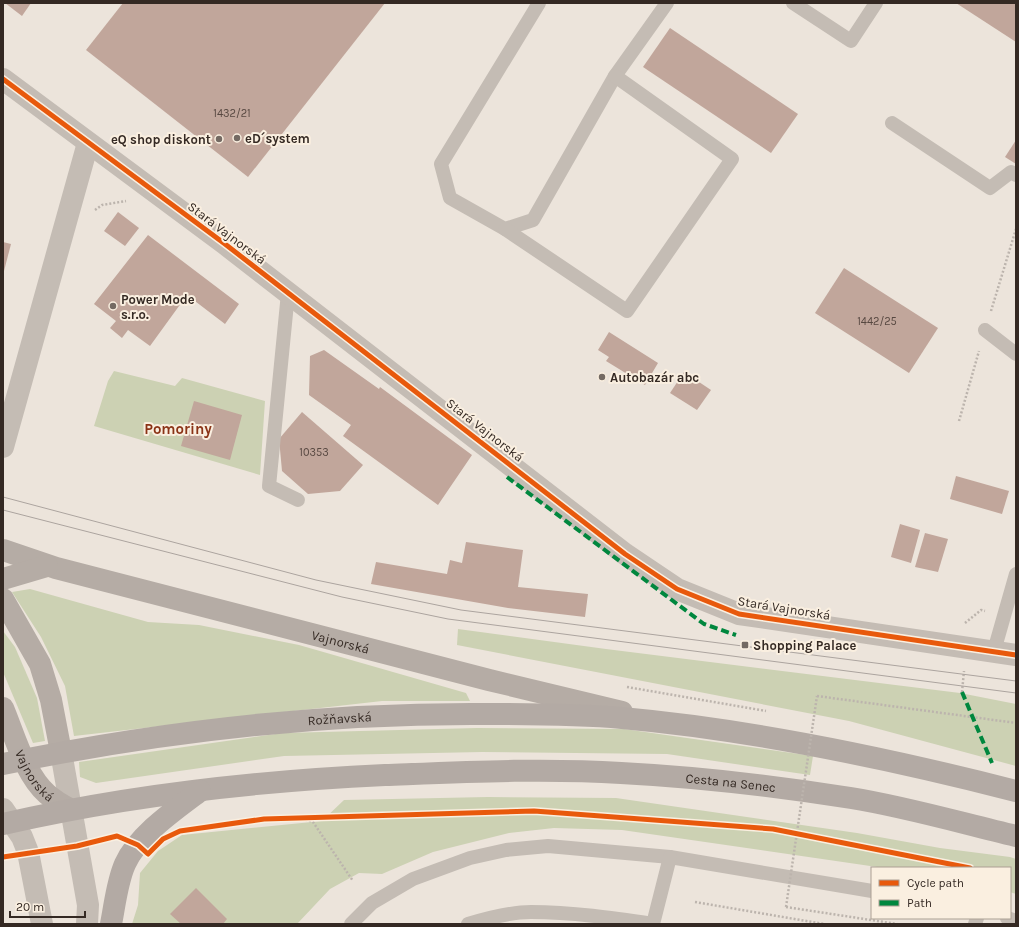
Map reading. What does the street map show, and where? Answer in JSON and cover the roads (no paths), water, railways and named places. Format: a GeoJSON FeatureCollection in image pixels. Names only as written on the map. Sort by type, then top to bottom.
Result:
{"type":"FeatureCollection","features":[{"type":"Feature","properties":{"kind":"main road","name":"Vajnorská"},"geometry":{"type":"LineString","coordinates":[[3,550],[48,566],[489,680],[680,724]]}},
{"type":"Feature","properties":{"kind":"main road"},"geometry":{"type":"LineString","coordinates":[[3,579],[48,566]]}},
{"type":"Feature","properties":{"kind":"main road"},"geometry":{"type":"LineString","coordinates":[[3,599],[40,664],[51,700],[61,752]]}},
{"type":"Feature","properties":{"kind":"main road","name":"Vajnorská"},"geometry":{"type":"LineString","coordinates":[[3,708],[24,760],[41,788],[52,798],[70,809]]}},
{"type":"Feature","properties":{"kind":"main road","name":"Rožňavská"},"geometry":{"type":"LineString","coordinates":[[3,764],[61,752],[195,731],[291,721],[366,716],[442,714],[561,714],[680,724]]}},
{"type":"Feature","properties":{"kind":"main road"},"geometry":{"type":"LineString","coordinates":[[680,724],[797,742],[872,757],[1016,791]]}},
{"type":"Feature","properties":{"kind":"main road","name":"Cesta na Senec"},"geometry":{"type":"LineString","coordinates":[[202,790],[319,778],[441,773],[530,771],[619,773],[726,781],[851,798],[896,807],[1016,836]]}},
{"type":"Feature","properties":{"kind":"main road"},"geometry":{"type":"LineString","coordinates":[[6,818],[202,790]]}},
{"type":"Feature","properties":{"kind":"main road"},"geometry":{"type":"LineString","coordinates":[[111,924],[122,873],[131,853],[156,827],[202,790]]}},
{"type":"Feature","properties":{"kind":"street","name":"Stará Vajnorská"},"geometry":{"type":"LineString","coordinates":[[3,78],[288,293],[625,554],[677,589],[739,614],[1016,655]]}},
{"type":"Feature","properties":{"kind":"street"},"geometry":{"type":"LineString","coordinates":[[3,447],[88,142]]}},
{"type":"Feature","properties":{"kind":"street"},"geometry":{"type":"LineString","coordinates":[[61,752],[88,905],[87,924]]}},
{"type":"Feature","properties":{"kind":"street"},"geometry":{"type":"LineString","coordinates":[[6,818],[22,837],[28,852],[42,924]]}},
{"type":"Feature","properties":{"kind":"lane"},"geometry":{"type":"LineString","coordinates":[[538,3],[441,164],[450,198],[505,229],[627,311],[732,159],[615,76]]}},
{"type":"Feature","properties":{"kind":"lane"},"geometry":{"type":"LineString","coordinates":[[505,229],[534,220],[615,76],[667,3]]}},
{"type":"Feature","properties":{"kind":"lane"},"geometry":{"type":"LineString","coordinates":[[793,3],[851,41],[876,3]]}},
{"type":"Feature","properties":{"kind":"lane"},"geometry":{"type":"LineString","coordinates":[[892,123],[990,188],[1011,172],[1016,175]]}},
{"type":"Feature","properties":{"kind":"lane"},"geometry":{"type":"LineString","coordinates":[[288,293],[269,486],[298,500]]}},
{"type":"Feature","properties":{"kind":"lane"},"geometry":{"type":"LineString","coordinates":[[985,330],[1016,354]]}},
{"type":"Feature","properties":{"kind":"lane"},"geometry":{"type":"LineString","coordinates":[[994,651],[1016,574]]}},
{"type":"Feature","properties":{"kind":"lane"},"geometry":{"type":"LineString","coordinates":[[351,924],[372,903],[413,879],[470,858],[506,850],[548,846],[670,857],[871,891]]}},
{"type":"Feature","properties":{"kind":"lane"},"geometry":{"type":"LineString","coordinates":[[468,924],[494,917],[530,912],[596,916],[653,924],[670,857]]}},
{"type":"Feature","properties":{"kind":"tram line"},"geometry":{"type":"LineString","coordinates":[[3,497],[316,580],[461,610],[1016,681]]}},
{"type":"Feature","properties":{"kind":"tram line"},"geometry":{"type":"LineString","coordinates":[[3,510],[342,597],[448,619],[1016,693]]}},
{"type":"Feature","properties":{"kind":"place","name":"eD´system"},"geometry":{"type":"Point","coordinates":[237,138]}},
{"type":"Feature","properties":{"kind":"place","name":"eQ shop diskont"},"geometry":{"type":"Point","coordinates":[219,139]}},
{"type":"Feature","properties":{"kind":"place","name":"Power Mode s.r.o."},"geometry":{"type":"Point","coordinates":[113,306]}},
{"type":"Feature","properties":{"kind":"place","name":"Autobazár abc"},"geometry":{"type":"Point","coordinates":[602,377]}},
{"type":"Feature","properties":{"kind":"place","name":"Shopping Palace"},"geometry":{"type":"Point","coordinates":[745,645]}},
{"type":"Feature","properties":{"kind":"district","name":"Pomoriny"},"geometry":{"type":"Point","coordinates":[178,429]}}]}
